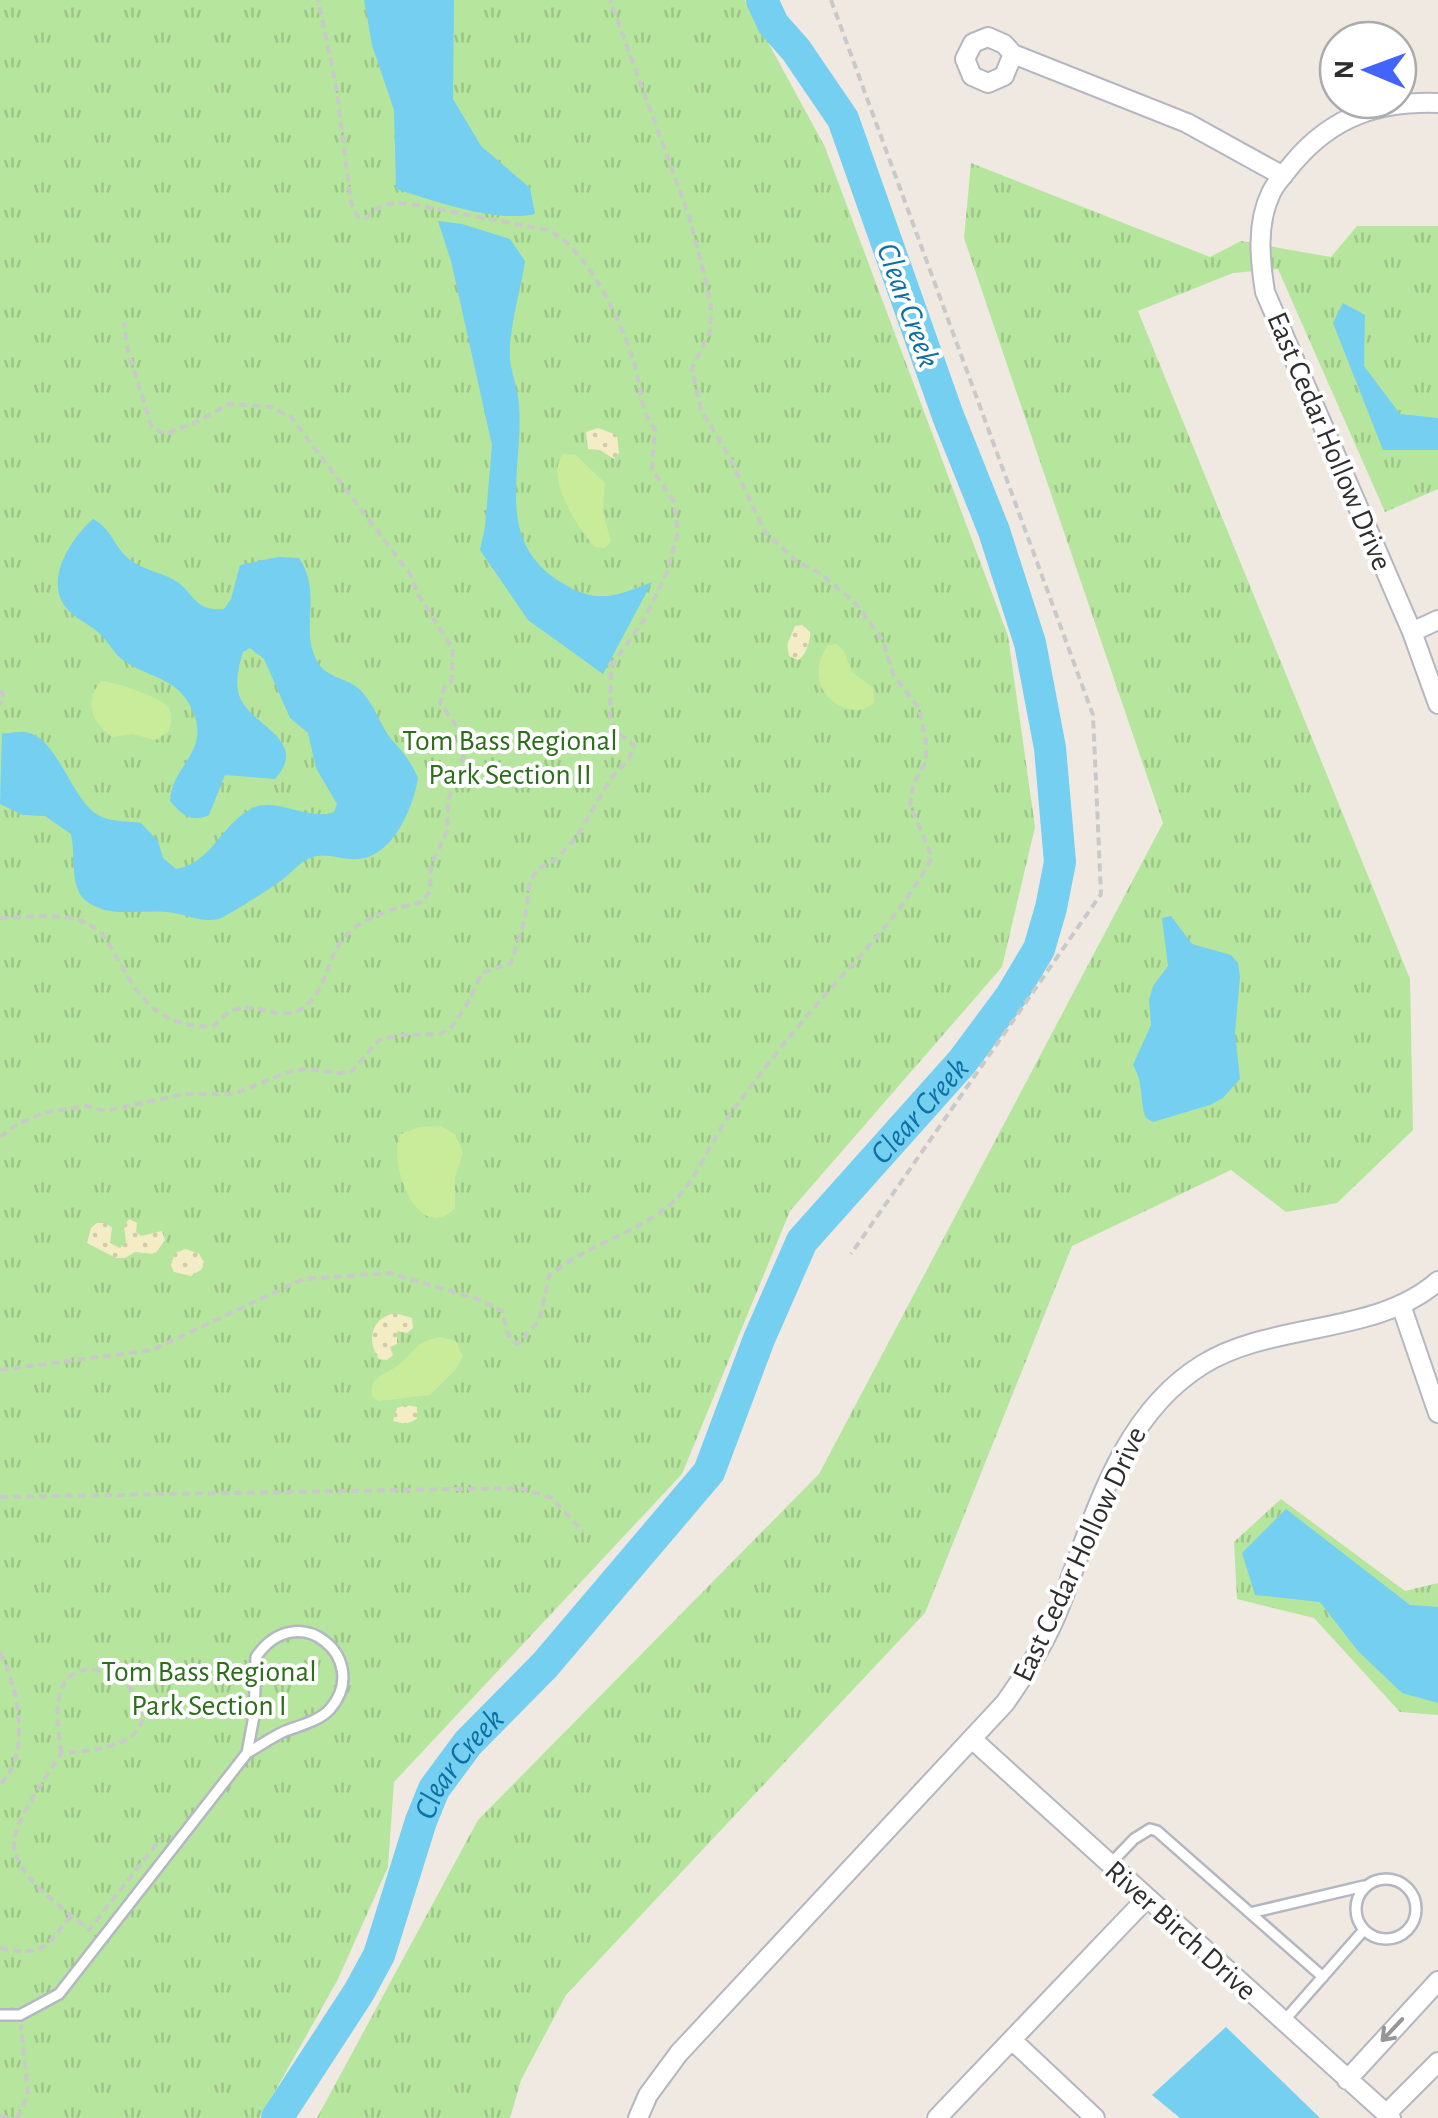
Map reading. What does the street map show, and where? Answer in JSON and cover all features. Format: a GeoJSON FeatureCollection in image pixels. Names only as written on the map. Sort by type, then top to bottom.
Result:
{"type":"FeatureCollection","features":[{"type":"Feature","properties":{"kind":"street"},"geometry":{"type":"LineString","coordinates":[[1013,54],[1187,123],[1283,176],[1318,137],[1360,112],[1388,104],[1438,103]]}},
{"type":"Feature","properties":{"kind":"street","name":"East Cedar Hollow Drive"},"geometry":{"type":"LineString","coordinates":[[1283,176],[1271,191],[1261,241],[1266,292],[1412,632],[1438,704]]}},
{"type":"Feature","properties":{"kind":"street"},"geometry":{"type":"LineString","coordinates":[[1412,632],[1438,620]]}},
{"type":"Feature","properties":{"kind":"street","name":"East Cedar Hollow Drive"},"geometry":{"type":"LineString","coordinates":[[638,2118],[648,2095],[679,2053],[1005,1704],[1053,1622],[1106,1488],[1146,1412],[1202,1365],[1244,1346],[1401,1305],[1438,1282]]}},
{"type":"Feature","properties":{"kind":"street"},"geometry":{"type":"LineString","coordinates":[[1401,1305],[1438,1413]]}},
{"type":"Feature","properties":{"kind":"street","name":"River Birch Drive"},"geometry":{"type":"LineString","coordinates":[[972,1739],[1388,2116]]}},
{"type":"Feature","properties":{"kind":"street"},"geometry":{"type":"LineString","coordinates":[[937,2118],[1146,1899]]}},
{"type":"Feature","properties":{"kind":"street"},"geometry":{"type":"LineString","coordinates":[[1346,2080],[1438,1981]]}},
{"type":"Feature","properties":{"kind":"street"},"geometry":{"type":"LineString","coordinates":[[1012,2040],[1095,2118]]}},
{"type":"Feature","properties":{"kind":"street"},"geometry":{"type":"LineString","coordinates":[[1388,2116],[1438,2062]]}},
{"type":"Feature","properties":{"kind":"lane"},"geometry":{"type":"LineString","coordinates":[[0,2014],[20,2015],[59,1994],[246,1753],[329,1712],[340,1693],[343,1677],[333,1648],[321,1637],[292,1630],[276,1635],[256,1656],[254,1716],[246,1753]]}},
{"type":"Feature","properties":{"kind":"lane"},"geometry":{"type":"LineString","coordinates":[[1110,1865],[1150,1828],[1168,1839],[1323,1976]]}},
{"type":"Feature","properties":{"kind":"lane"},"geometry":{"type":"LineString","coordinates":[[1250,1912],[1386,1878],[1408,1888],[1417,1910],[1407,1932],[1385,1941],[1363,1931],[1356,1908],[1364,1886]]}},
{"type":"Feature","properties":{"kind":"lane"},"geometry":{"type":"LineString","coordinates":[[1283,2022],[1363,1931]]}},
{"type":"Feature","properties":{"kind":"path"},"geometry":{"type":"LineString","coordinates":[[0,1137],[44,1113],[86,1106],[106,1111],[184,1094],[234,1094],[306,1068],[352,1071],[379,1040],[439,1034],[450,1029],[482,974],[510,963],[525,918],[530,881],[538,869],[555,860],[576,838],[612,778],[630,759],[634,745],[618,733],[610,718],[611,666],[644,620],[667,572],[678,533],[674,502],[652,469],[655,429],[644,416],[639,379],[622,329],[599,282],[564,237],[548,230],[390,202],[366,218],[358,217],[351,203],[336,85],[318,0]]}},
{"type":"Feature","properties":{"kind":"path"},"geometry":{"type":"LineString","coordinates":[[0,1370],[152,1350],[304,1280],[390,1273],[480,1300],[502,1311],[508,1335],[517,1344],[539,1321],[549,1276],[587,1249],[636,1227],[676,1200],[723,1124],[796,1028],[887,928],[932,856],[910,805],[913,784],[926,762],[919,708],[894,676],[882,640],[858,604],[820,573],[797,562],[765,532],[729,456],[701,410],[692,369],[710,332],[706,282],[689,216],[610,0]]}},
{"type":"Feature","properties":{"kind":"path"},"geometry":{"type":"LineString","coordinates":[[831,0],[1093,715],[1101,894],[851,1254]]}},
{"type":"Feature","properties":{"kind":"path"},"geometry":{"type":"LineString","coordinates":[[0,918],[68,918],[94,927],[112,947],[136,993],[165,1018],[189,1027],[212,1027],[232,1010],[244,1008],[287,1015],[306,1007],[324,982],[338,945],[361,923],[386,911],[422,902],[430,891],[431,865],[446,831],[448,801],[464,755],[463,735],[440,703],[444,688],[452,679],[453,649],[428,612],[410,574],[291,417],[271,407],[229,404],[166,434],[152,428],[128,351],[124,322]]}},
{"type":"Feature","properties":{"kind":"path"},"geometry":{"type":"LineString","coordinates":[[0,690],[4,696],[0,705]]}},
{"type":"Feature","properties":{"kind":"path"},"geometry":{"type":"LineString","coordinates":[[0,1497],[519,1488],[552,1498],[583,1532]]}},
{"type":"Feature","properties":{"kind":"path"},"geometry":{"type":"LineString","coordinates":[[0,1653],[6,1664],[18,1725],[14,1766],[0,1784]]}},
{"type":"Feature","properties":{"kind":"path"},"geometry":{"type":"LineString","coordinates":[[61,1753],[94,1752],[130,1736],[141,1724],[145,1711],[141,1698],[109,1674],[92,1670],[77,1672],[62,1686],[58,1704],[61,1753],[17,1829],[17,1860],[26,1876],[89,1930],[161,1838]]}},
{"type":"Feature","properties":{"kind":"path"},"geometry":{"type":"LineString","coordinates":[[0,1948],[29,1954],[40,1950],[72,1915]]}},
{"type":"Feature","properties":{"kind":"path"},"geometry":{"type":"LineString","coordinates":[[17,2118],[28,2095],[20,2015]]}},
{"type":"Feature","properties":{"kind":"path"},"geometry":{"type":"LineString","coordinates":[[0,2115],[8,2118]]}},
{"type":"Feature","properties":{"kind":"green space","name":"Tom Bass Regional Park Section II"},"geometry":{"type":"Polygon","coordinates":[[[0,0],[745,0],[825,147],[1008,636],[1035,827],[1002,967],[790,1211],[682,1474],[394,1782],[388,1867],[338,1979],[260,2118],[0,2118],[0,0]]]}},
{"type":"Feature","properties":{"kind":"green space"},"geometry":{"type":"Polygon","coordinates":[[[971,163],[1210,257],[1241,241],[1331,257],[1357,226],[1438,226],[1438,489],[1385,512],[1278,269],[1233,273],[1138,311],[1410,979],[1413,1130],[1337,1203],[1286,1212],[1231,1170],[1072,1246],[925,1613],[566,1995],[521,2080],[510,2118],[317,2118],[478,1820],[819,1474],[1163,823],[964,238],[971,163]]]}},
{"type":"Feature","properties":{"kind":"green space"},"geometry":{"type":"Polygon","coordinates":[[[563,454],[576,455],[605,483],[603,512],[611,542],[605,548],[595,547],[580,528],[560,489],[558,464],[563,454]]]}},
{"type":"Feature","properties":{"kind":"green space"},"geometry":{"type":"Polygon","coordinates":[[[837,644],[852,672],[873,688],[874,702],[866,708],[843,707],[823,690],[820,662],[828,645],[837,644]]]}},
{"type":"Feature","properties":{"kind":"green space"},"geometry":{"type":"Polygon","coordinates":[[[101,681],[164,703],[171,713],[169,731],[156,740],[132,734],[112,737],[92,711],[93,696],[101,681]]]}},
{"type":"Feature","properties":{"kind":"green space"},"geometry":{"type":"Polygon","coordinates":[[[441,1126],[456,1135],[463,1153],[455,1178],[455,1208],[441,1217],[429,1217],[408,1195],[397,1146],[401,1134],[419,1127],[441,1126]]]}},
{"type":"Feature","properties":{"kind":"green space"},"geometry":{"type":"Polygon","coordinates":[[[440,1337],[456,1341],[463,1356],[430,1395],[379,1401],[372,1396],[376,1379],[401,1363],[421,1343],[440,1337]]]}},
{"type":"Feature","properties":{"kind":"green space"},"geometry":{"type":"Polygon","coordinates":[[[1281,1499],[1405,1591],[1438,1583],[1438,1715],[1400,1712],[1314,1618],[1237,1599],[1234,1542],[1281,1499]]]}},
{"type":"Feature","properties":{"kind":"sand"},"geometry":{"type":"Polygon","coordinates":[[[598,428],[617,435],[619,453],[614,459],[600,450],[588,449],[586,432],[598,428]]]}},
{"type":"Feature","properties":{"kind":"sand"},"geometry":{"type":"Polygon","coordinates":[[[803,625],[810,632],[810,640],[798,660],[789,656],[787,645],[795,626],[803,625]]]}},
{"type":"Feature","properties":{"kind":"sand"},"geometry":{"type":"Polygon","coordinates":[[[129,1219],[137,1223],[136,1232],[141,1236],[162,1231],[165,1240],[155,1254],[135,1252],[116,1258],[87,1243],[91,1228],[106,1223],[112,1228],[110,1243],[120,1248],[126,1242],[124,1226],[129,1219]]]}},
{"type":"Feature","properties":{"kind":"sand"},"geometry":{"type":"Polygon","coordinates":[[[186,1249],[199,1254],[204,1262],[202,1269],[191,1276],[174,1272],[171,1265],[175,1253],[186,1249]]]}},
{"type":"Feature","properties":{"kind":"sand"},"geometry":{"type":"Polygon","coordinates":[[[395,1313],[412,1318],[413,1328],[407,1333],[397,1331],[397,1344],[390,1347],[393,1355],[387,1360],[379,1359],[373,1331],[381,1320],[395,1313]]]}},
{"type":"Feature","properties":{"kind":"sand"},"geometry":{"type":"Polygon","coordinates":[[[417,1407],[417,1419],[406,1424],[393,1421],[397,1408],[417,1407]]]}},
{"type":"Feature","properties":{"kind":"water"},"geometry":{"type":"Polygon","coordinates":[[[364,0],[454,0],[453,99],[481,146],[530,188],[535,214],[484,213],[396,189],[394,110],[372,45],[364,0]]]}},
{"type":"Feature","properties":{"kind":"water"},"geometry":{"type":"Polygon","coordinates":[[[438,221],[510,239],[525,261],[510,360],[519,405],[516,501],[526,545],[539,564],[559,581],[584,593],[616,595],[652,582],[603,674],[528,620],[480,550],[492,445],[451,261],[438,221]]]}},
{"type":"Feature","properties":{"kind":"water"},"geometry":{"type":"Polygon","coordinates":[[[1343,303],[1365,315],[1364,366],[1400,414],[1438,418],[1438,450],[1383,450],[1333,323],[1343,303]]]}},
{"type":"Feature","properties":{"kind":"water"},"geometry":{"type":"Polygon","coordinates":[[[93,519],[129,559],[173,579],[198,603],[212,609],[224,609],[231,599],[240,565],[278,557],[299,558],[309,583],[311,645],[315,657],[329,673],[364,694],[418,778],[405,819],[388,844],[365,858],[312,857],[219,919],[114,911],[85,900],[75,878],[71,834],[45,816],[23,815],[0,804],[2,733],[37,736],[91,810],[106,819],[141,823],[158,841],[163,858],[176,869],[198,860],[249,810],[269,805],[324,814],[334,812],[337,804],[316,768],[308,733],[290,718],[264,659],[250,648],[243,652],[240,664],[239,694],[248,710],[283,744],[284,766],[275,779],[225,775],[209,815],[203,817],[187,816],[170,801],[176,779],[196,741],[195,717],[189,704],[175,687],[122,659],[61,600],[58,576],[62,563],[75,538],[93,519]]]}},
{"type":"Feature","properties":{"kind":"water"},"geometry":{"type":"Polygon","coordinates":[[[1171,916],[1192,944],[1231,955],[1238,963],[1235,1033],[1240,1079],[1223,1098],[1210,1105],[1153,1122],[1146,1118],[1133,1065],[1151,1025],[1149,1000],[1153,986],[1168,966],[1162,918],[1171,916]]]}},
{"type":"Feature","properties":{"kind":"water"},"geometry":{"type":"Polygon","coordinates":[[[1286,1509],[1410,1605],[1438,1607],[1438,1703],[1402,1693],[1358,1651],[1320,1602],[1255,1595],[1242,1553],[1286,1509]]]}},
{"type":"Feature","properties":{"kind":"water"},"geometry":{"type":"Polygon","coordinates":[[[1226,2027],[1320,2118],[1180,2118],[1152,2095],[1226,2027]]]}},
{"type":"Feature","properties":{"kind":"waterway","name":"Clear Creek"},"geometry":{"type":"LineString","coordinates":[[277,2118],[379,1955],[434,1789],[468,1743],[545,1665],[709,1472],[759,1339],[802,1241],[962,1062],[1011,996],[1039,949],[1051,908],[1060,862],[1050,748],[1030,643],[994,531],[948,416],[843,119],[796,50],[773,24],[762,0]]}},
{"type":"Feature","properties":{"kind":"park label","name":"Tom Bass Regional Park Section I"},"geometry":{"type":"Point","coordinates":[209,1688]}}]}
